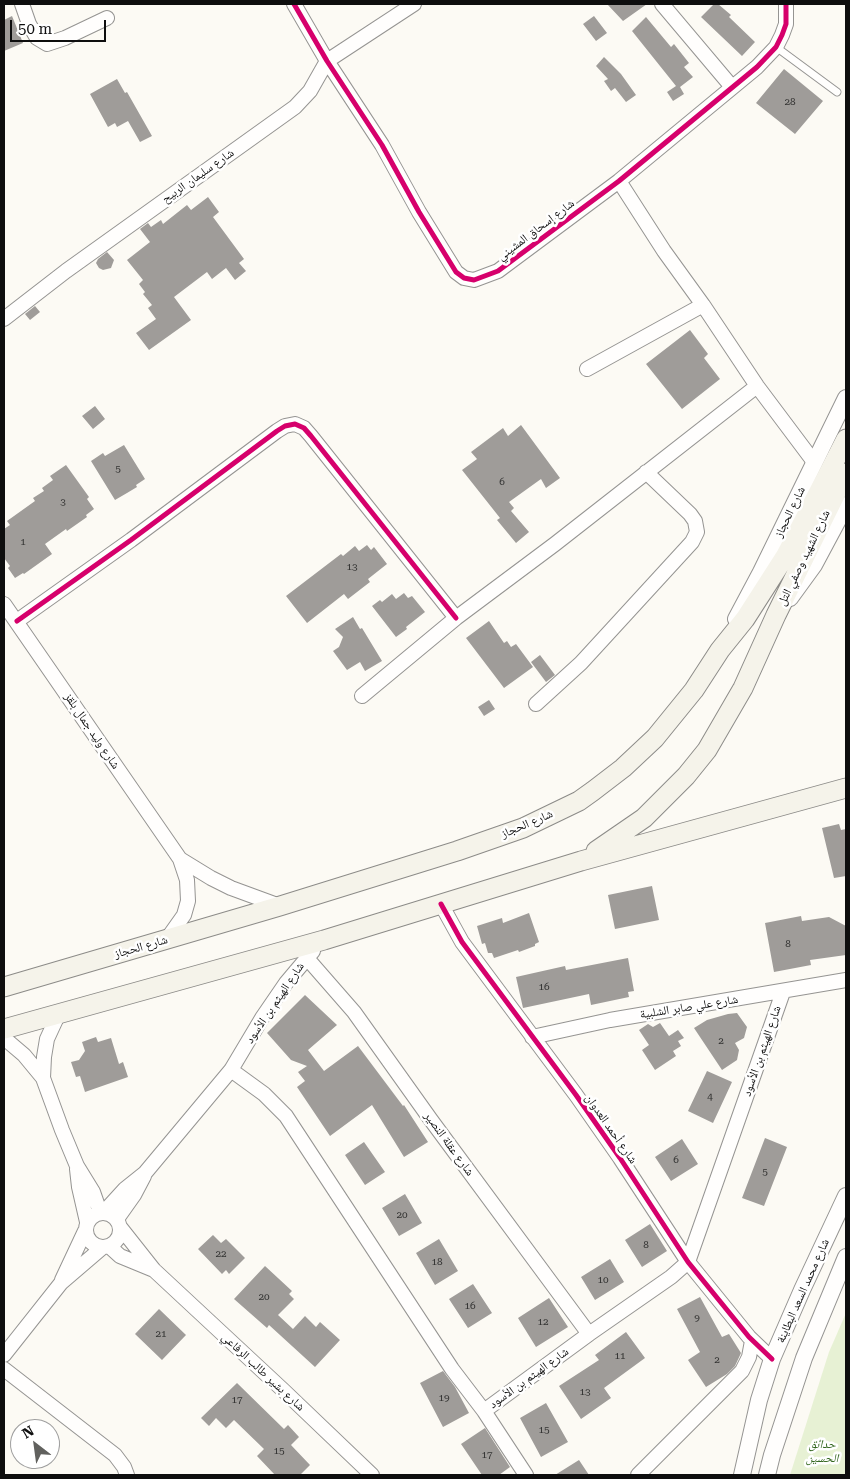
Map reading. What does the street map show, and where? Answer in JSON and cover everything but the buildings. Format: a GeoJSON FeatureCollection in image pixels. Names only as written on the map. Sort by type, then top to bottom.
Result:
{"type":"FeatureCollection","features":[{"type":"Feature","properties":{"kind":"main road","name":"شارع الشهيد وصفي التل"},"geometry":{"type":"LineString","coordinates":[[581,861],[644,818],[686,776],[707,750],[743,688],[776,615],[839,487],[846,439]]}},
{"type":"Feature","properties":{"kind":"main road","name":"شارع الشهيد وصفي التل"},"geometry":{"type":"LineString","coordinates":[[720,650],[745,619],[786,555],[839,487]]}},
{"type":"Feature","properties":{"kind":"main road","name":"شارع الحجاز"},"geometry":{"type":"LineString","coordinates":[[4,987],[280,906],[457,851],[523,828],[578,801],[623,768],[655,738],[694,690],[720,650]]}},
{"type":"Feature","properties":{"kind":"main road"},"geometry":{"type":"LineString","coordinates":[[4,1029],[324,940],[581,861],[846,788]]}},
{"type":"Feature","properties":{"kind":"street"},"geometry":{"type":"LineString","coordinates":[[22,4],[29,24],[37,38],[47,44],[66,38],[106,18]]}},
{"type":"Feature","properties":{"kind":"street"},"geometry":{"type":"LineString","coordinates":[[294,4],[327,61],[414,4]]}},
{"type":"Feature","properties":{"kind":"street"},"geometry":{"type":"LineString","coordinates":[[662,4],[732,87]]}},
{"type":"Feature","properties":{"kind":"street","name":"شارع إسحاق المشيني"},"geometry":{"type":"LineString","coordinates":[[327,61],[382,145],[419,212],[456,272],[464,278],[474,280],[498,271],[619,181],[757,67],[776,47],[786,24],[786,4]]}},
{"type":"Feature","properties":{"kind":"street","name":"شارع سليمان الربيح"},"geometry":{"type":"LineString","coordinates":[[6,314],[295,107],[310,91],[327,61]]}},
{"type":"Feature","properties":{"kind":"street"},"geometry":{"type":"LineString","coordinates":[[619,181],[652,234],[703,305],[757,386],[814,462]]}},
{"type":"Feature","properties":{"kind":"street"},"geometry":{"type":"LineString","coordinates":[[587,369],[703,305]]}},
{"type":"Feature","properties":{"kind":"street"},"geometry":{"type":"LineString","coordinates":[[362,696],[456,618],[555,544],[757,386]]}},
{"type":"Feature","properties":{"kind":"street","name":"شارع الحجاز"},"geometry":{"type":"LineString","coordinates":[[720,650],[761,572],[846,398]]}},
{"type":"Feature","properties":{"kind":"street"},"geometry":{"type":"LineString","coordinates":[[16,621],[131,540],[277,431],[285,426],[295,424],[304,428],[311,436],[456,618]]}},
{"type":"Feature","properties":{"kind":"street"},"geometry":{"type":"LineString","coordinates":[[536,704],[581,664],[692,542],[698,532],[695,521],[690,514],[646,472]]}},
{"type":"Feature","properties":{"kind":"street","name":"شارع وليد جمال بلقز"},"geometry":{"type":"LineString","coordinates":[[4,604],[180,859],[187,880],[188,901],[184,916],[167,940]]}},
{"type":"Feature","properties":{"kind":"street","name":"شارع وليد جمال بلقز"},"geometry":{"type":"LineString","coordinates":[[180,859],[231,888],[280,906]]}},
{"type":"Feature","properties":{"kind":"street","name":"شارع أحمد العدوان"},"geometry":{"type":"LineString","coordinates":[[441,904],[462,942],[620,1158],[688,1262],[752,1341],[772,1359]]}},
{"type":"Feature","properties":{"kind":"street","name":"شارع الهيثم بن الأسود"},"geometry":{"type":"LineString","coordinates":[[102,1212],[125,1189],[145,1173],[231,1070],[262,1018],[306,957],[324,940]]}},
{"type":"Feature","properties":{"kind":"street","name":"شارع عقلة النصير"},"geometry":{"type":"LineString","coordinates":[[306,957],[354,1012],[589,1334]]}},
{"type":"Feature","properties":{"kind":"street","name":"شارع علي صابر الشلبية"},"geometry":{"type":"LineString","coordinates":[[532,1037],[610,1020],[846,980]]}},
{"type":"Feature","properties":{"kind":"street","name":"شارع الهيثم بن الأسود"},"geometry":{"type":"LineString","coordinates":[[231,1070],[264,1094],[286,1116],[452,1369],[484,1411],[671,1277],[688,1262],[783,992]]}},
{"type":"Feature","properties":{"kind":"street"},"geometry":{"type":"LineString","coordinates":[[43,1078],[47,1039],[59,1013]]}},
{"type":"Feature","properties":{"kind":"street"},"geometry":{"type":"LineString","coordinates":[[4,1038],[24,1055],[43,1078],[77,1166],[94,1192],[102,1212]]}},
{"type":"Feature","properties":{"kind":"street"},"geometry":{"type":"LineString","coordinates":[[77,1166],[86,1227],[91,1243],[96,1246],[106,1247]]}},
{"type":"Feature","properties":{"kind":"street","name":"شارع الهيثم بن الأسود"},"geometry":{"type":"LineString","coordinates":[[119,1223],[145,1173]]}},
{"type":"Feature","properties":{"kind":"street","name":"شارع محمد السعد البطاينة"},"geometry":{"type":"LineString","coordinates":[[742,1475],[759,1400],[772,1359],[846,1196]]}},
{"type":"Feature","properties":{"kind":"street"},"geometry":{"type":"LineString","coordinates":[[4,1356],[61,1283],[106,1247],[113,1244],[119,1236],[119,1223],[113,1216],[102,1212],[90,1217],[61,1283]]}},
{"type":"Feature","properties":{"kind":"street","name":"شارع بشير طالب الرفاعي"},"geometry":{"type":"LineString","coordinates":[[119,1223],[154,1270],[372,1475]]}},
{"type":"Feature","properties":{"kind":"street","name":"شارع بشير طالب الرفاعي"},"geometry":{"type":"LineString","coordinates":[[106,1247],[120,1256],[154,1270]]}},
{"type":"Feature","properties":{"kind":"street","name":"شارع محمد السعد البطاينة"},"geometry":{"type":"LineString","coordinates":[[767,1475],[804,1358],[846,1257]]}},
{"type":"Feature","properties":{"kind":"street"},"geometry":{"type":"LineString","coordinates":[[638,1475],[742,1371],[749,1357],[752,1341]]}},
{"type":"Feature","properties":{"kind":"street"},"geometry":{"type":"LineString","coordinates":[[4,1370],[115,1455],[124,1467],[127,1475]]}},
{"type":"Feature","properties":{"kind":"street"},"geometry":{"type":"LineString","coordinates":[[484,1411],[526,1475]]}},
{"type":"Feature","properties":{"kind":"lane"},"geometry":{"type":"LineString","coordinates":[[776,47],[837,92]]}},
{"type":"Feature","properties":{"kind":"green space","name":"حدائق الحسين"},"geometry":{"type":"Polygon","coordinates":[[[846,1313],[846,1475],[790,1475],[829,1352],[846,1313]]]}},
{"type":"Feature","properties":{"kind":"cycle path"},"geometry":{"type":"LineString","coordinates":[[294,4],[327,61],[382,145],[419,212],[456,272],[464,278],[474,280],[498,271],[619,181],[757,67],[776,47],[782,35],[786,24],[786,4]]}},
{"type":"Feature","properties":{"kind":"cycle path"},"geometry":{"type":"LineString","coordinates":[[17,621],[131,540],[277,431],[285,426],[295,424],[304,428],[311,436],[456,618]]}},
{"type":"Feature","properties":{"kind":"cycle path"},"geometry":{"type":"LineString","coordinates":[[441,904],[462,942],[576,1095],[688,1262],[749,1337],[772,1359]]}}]}
